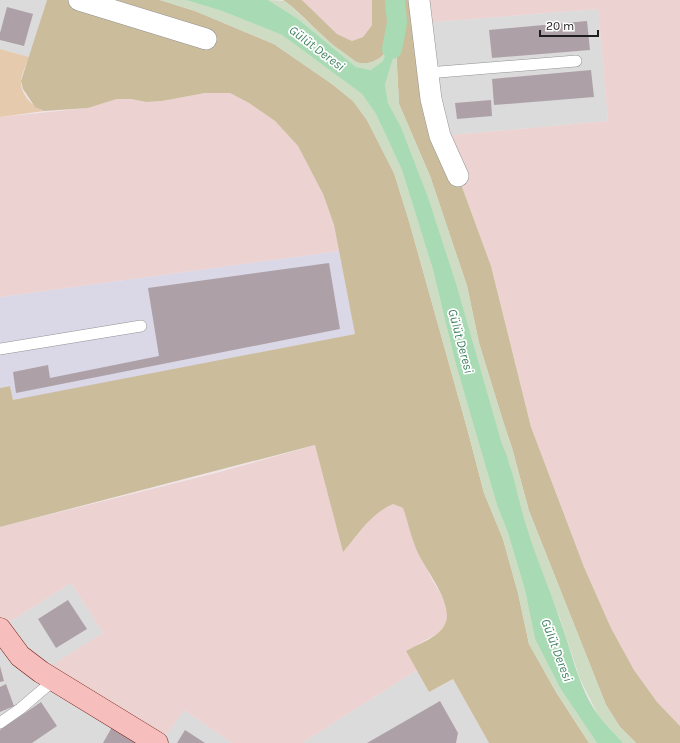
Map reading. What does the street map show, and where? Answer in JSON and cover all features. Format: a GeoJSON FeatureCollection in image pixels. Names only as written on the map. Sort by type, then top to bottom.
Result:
{"type":"FeatureCollection","features":[{"type":"Feature","properties":{"kind":"street"},"geometry":{"type":"LineString","coordinates":[[79,0],[206,39]]}},
{"type":"Feature","properties":{"kind":"street"},"geometry":{"type":"LineString","coordinates":[[419,0],[427,73],[440,136],[458,176]]}},
{"type":"Feature","properties":{"kind":"street"},"geometry":{"type":"LineString","coordinates":[[0,629],[20,656],[54,680],[157,743]]}},
{"type":"Feature","properties":{"kind":"lane"},"geometry":{"type":"LineString","coordinates":[[427,73],[576,61]]}},
{"type":"Feature","properties":{"kind":"lane"},"geometry":{"type":"LineString","coordinates":[[0,349],[141,326]]}},
{"type":"Feature","properties":{"kind":"lane"},"geometry":{"type":"LineString","coordinates":[[0,723],[20,709],[54,680]]}},
{"type":"Feature","properties":{"kind":"shaded area"},"geometry":{"type":"Polygon","coordinates":[[[0,0],[47,0],[29,57],[0,49],[0,0]]]}},
{"type":"Feature","properties":{"kind":"shaded area"},"geometry":{"type":"Polygon","coordinates":[[[47,0],[160,0],[195,11],[274,44],[332,84],[353,101],[367,120],[394,173],[409,221],[484,493],[503,539],[518,593],[529,644],[556,692],[589,743],[489,743],[453,679],[429,692],[406,651],[437,634],[441,630],[447,617],[446,608],[437,586],[415,546],[403,508],[393,504],[378,513],[365,525],[343,552],[315,445],[0,527],[0,388],[10,386],[13,400],[355,334],[334,225],[323,194],[298,146],[275,121],[249,103],[230,93],[205,93],[162,101],[146,102],[131,99],[117,99],[88,108],[44,111],[35,107],[23,89],[21,81],[47,0]]]}},
{"type":"Feature","properties":{"kind":"shaded area"},"geometry":{"type":"Polygon","coordinates":[[[160,0],[186,0],[222,11],[282,35],[362,94],[376,114],[402,170],[433,270],[455,361],[497,505],[508,533],[525,590],[535,639],[560,688],[597,743],[589,743],[556,692],[529,644],[518,593],[503,539],[484,493],[409,221],[394,173],[367,120],[353,101],[332,84],[274,44],[195,11],[160,0]]]}},
{"type":"Feature","properties":{"kind":"shaded area"},"geometry":{"type":"Polygon","coordinates":[[[268,0],[285,1],[332,44],[358,63],[370,63],[380,58],[389,48],[383,61],[372,70],[356,67],[298,19],[268,0]]]}},
{"type":"Feature","properties":{"kind":"shaded area"},"geometry":{"type":"Polygon","coordinates":[[[283,0],[302,0],[337,34],[352,41],[363,37],[372,25],[372,0],[419,0],[458,176],[491,266],[531,427],[584,567],[611,628],[634,670],[657,702],[680,726],[680,743],[636,743],[620,727],[606,705],[529,511],[512,448],[479,343],[467,286],[430,176],[399,104],[396,48],[397,25],[390,46],[386,52],[372,62],[360,63],[343,54],[301,14],[283,0]]]}},
{"type":"Feature","properties":{"kind":"shaded area"},"geometry":{"type":"Polygon","coordinates":[[[302,0],[372,0],[372,25],[363,37],[352,41],[337,34],[302,0]]]}},
{"type":"Feature","properties":{"kind":"shaded area"},"geometry":{"type":"Polygon","coordinates":[[[419,0],[680,0],[680,726],[657,702],[634,670],[611,628],[584,567],[531,427],[491,266],[458,176],[440,136],[608,121],[598,9],[421,23],[419,0]]]}},
{"type":"Feature","properties":{"kind":"shaded area"},"geometry":{"type":"Polygon","coordinates":[[[598,9],[608,121],[440,136],[421,23],[598,9]]]}},
{"type":"Feature","properties":{"kind":"shaded area"},"geometry":{"type":"Polygon","coordinates":[[[396,48],[399,104],[430,176],[467,286],[479,343],[512,448],[529,511],[606,705],[620,727],[636,743],[623,743],[598,715],[580,679],[561,621],[532,548],[513,482],[510,465],[502,444],[456,283],[428,197],[401,127],[388,103],[385,85],[396,48]]]}},
{"type":"Feature","properties":{"kind":"shaded area"},"geometry":{"type":"Polygon","coordinates":[[[0,49],[29,57],[22,76],[21,82],[23,91],[28,100],[36,107],[44,111],[0,117],[0,49]]]}},
{"type":"Feature","properties":{"kind":"shaded area"},"geometry":{"type":"Polygon","coordinates":[[[205,93],[230,93],[249,103],[275,121],[298,146],[323,194],[334,225],[339,251],[0,297],[0,117],[88,108],[117,99],[131,99],[146,102],[162,101],[205,93]]]}},
{"type":"Feature","properties":{"kind":"shaded area"},"geometry":{"type":"Polygon","coordinates":[[[339,251],[355,334],[13,401],[10,386],[0,388],[0,297],[339,251]]]}},
{"type":"Feature","properties":{"kind":"shaded area"},"geometry":{"type":"Polygon","coordinates":[[[316,445],[343,551],[372,517],[383,508],[393,504],[403,508],[430,576],[445,602],[448,615],[445,625],[440,632],[406,651],[417,670],[302,743],[232,743],[184,710],[161,743],[41,672],[103,633],[71,583],[0,628],[0,527],[216,473],[316,445]]]}},
{"type":"Feature","properties":{"kind":"shaded area"},"geometry":{"type":"Polygon","coordinates":[[[71,583],[103,633],[42,672],[157,743],[0,743],[0,628],[71,583]]]}},
{"type":"Feature","properties":{"kind":"shaded area"},"geometry":{"type":"Polygon","coordinates":[[[417,670],[429,692],[453,679],[489,743],[302,743],[417,670]]]}},
{"type":"Feature","properties":{"kind":"shaded area"},"geometry":{"type":"Polygon","coordinates":[[[184,710],[232,743],[161,743],[184,710]]]}},
{"type":"Feature","properties":{"kind":"water","name":"Gülüt Deresi"},"geometry":{"type":"Polygon","coordinates":[[[186,0],[268,0],[298,19],[356,67],[371,70],[383,61],[397,23],[396,48],[385,85],[388,103],[401,127],[428,197],[456,283],[502,444],[512,472],[529,535],[576,669],[592,705],[599,716],[623,743],[597,743],[560,688],[535,639],[525,590],[508,533],[497,505],[455,361],[433,270],[402,170],[376,114],[362,94],[282,35],[222,11],[186,0]]]}},
{"type":"Feature","properties":{"kind":"building"},"geometry":{"type":"Polygon","coordinates":[[[7,7],[33,14],[24,46],[0,40],[0,33],[7,7]]]}},
{"type":"Feature","properties":{"kind":"building"},"geometry":{"type":"Polygon","coordinates":[[[587,21],[590,50],[492,58],[489,30],[587,21]]]}},
{"type":"Feature","properties":{"kind":"building"},"geometry":{"type":"Polygon","coordinates":[[[591,70],[594,97],[494,105],[492,79],[591,70]]]}},
{"type":"Feature","properties":{"kind":"building"},"geometry":{"type":"Polygon","coordinates":[[[491,100],[492,116],[457,119],[455,103],[491,100]]]}},
{"type":"Feature","properties":{"kind":"building"},"geometry":{"type":"Polygon","coordinates":[[[329,263],[340,329],[16,393],[13,372],[48,365],[50,378],[159,356],[148,288],[329,263]]]}},
{"type":"Feature","properties":{"kind":"building"},"geometry":{"type":"Polygon","coordinates":[[[68,600],[87,629],[56,648],[38,619],[68,600]]]}},
{"type":"Feature","properties":{"kind":"building"},"geometry":{"type":"Polygon","coordinates":[[[0,666],[4,681],[0,682],[0,666]]]}},
{"type":"Feature","properties":{"kind":"building"},"geometry":{"type":"Polygon","coordinates":[[[6,684],[14,706],[0,712],[0,687],[6,684]]]}},
{"type":"Feature","properties":{"kind":"building"},"geometry":{"type":"Polygon","coordinates":[[[440,701],[458,733],[456,743],[367,743],[440,701]]]}},
{"type":"Feature","properties":{"kind":"building"},"geometry":{"type":"Polygon","coordinates":[[[41,702],[57,726],[32,743],[0,743],[0,730],[41,702]]]}},
{"type":"Feature","properties":{"kind":"building"},"geometry":{"type":"Polygon","coordinates":[[[112,727],[142,743],[103,743],[112,727]]]}},
{"type":"Feature","properties":{"kind":"building"},"geometry":{"type":"Polygon","coordinates":[[[185,730],[205,743],[177,743],[185,730]]]}},
{"type":"Feature","properties":{"kind":"waterway"},"geometry":{"type":"LineString","coordinates":[[392,49],[397,23],[395,0]]}}]}
